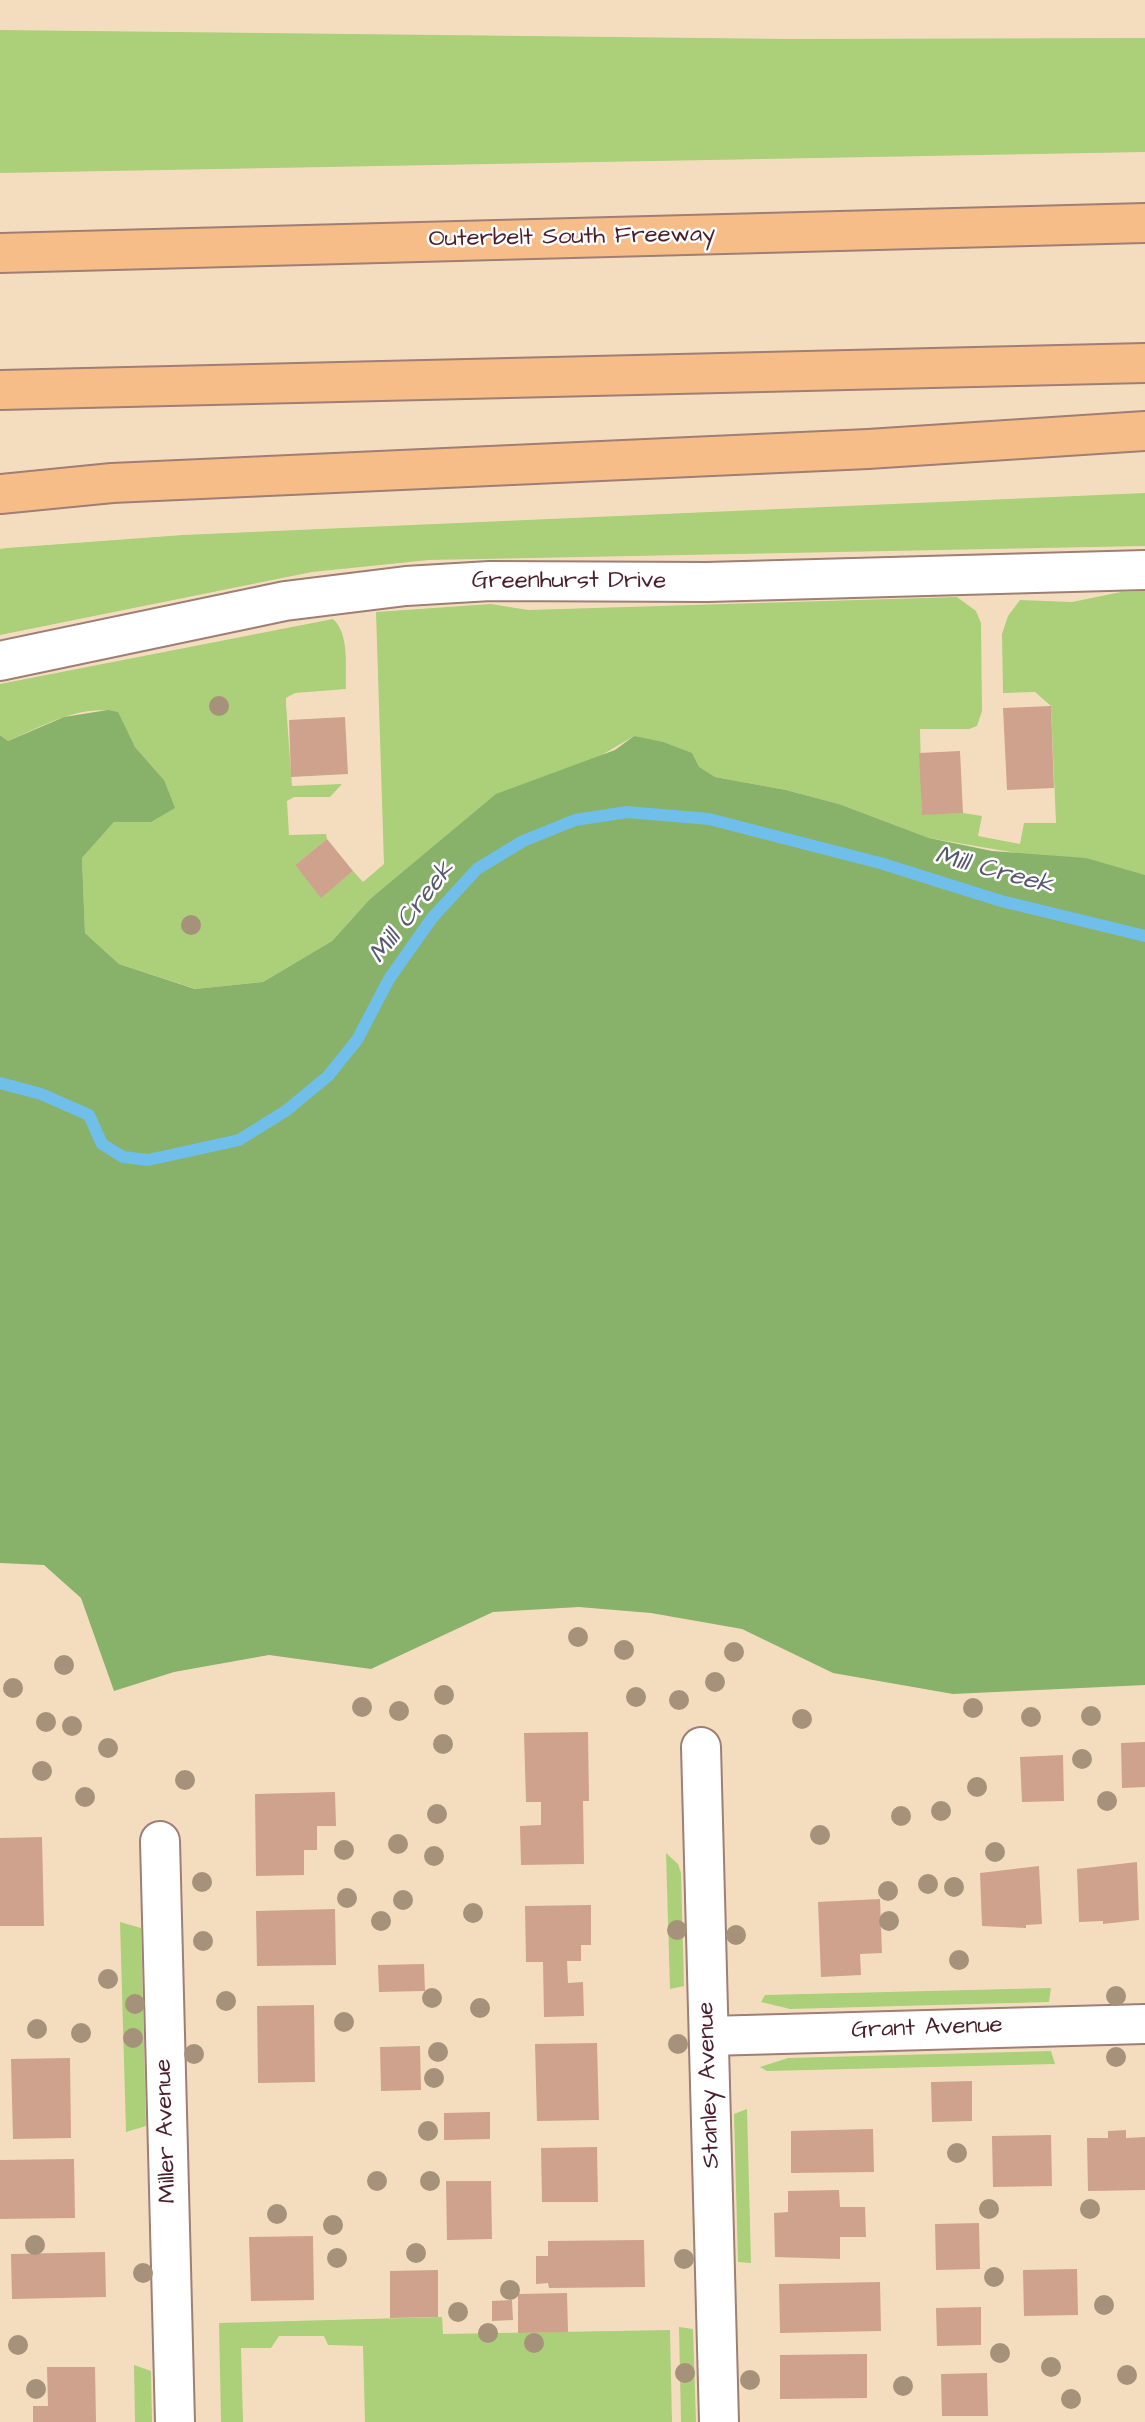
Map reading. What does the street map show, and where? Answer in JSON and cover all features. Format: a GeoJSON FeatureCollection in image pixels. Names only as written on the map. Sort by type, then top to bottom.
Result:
{"type":"FeatureCollection","features":[{"type":"Feature","properties":{"kind":"highway","name":"Outerbelt South Freeway"},"geometry":{"type":"LineString","coordinates":[[0,253],[1145,223]]}},
{"type":"Feature","properties":{"kind":"highway"},"geometry":{"type":"LineString","coordinates":[[0,390],[1145,363]]}},
{"type":"Feature","properties":{"kind":"highway"},"geometry":{"type":"LineString","coordinates":[[0,494],[112,483],[855,450],[1145,431]]}},
{"type":"Feature","properties":{"kind":"street","name":"Greenhurst Drive"},"geometry":{"type":"LineString","coordinates":[[0,661],[285,601],[405,586],[491,581],[707,582],[1145,570]]}},
{"type":"Feature","properties":{"kind":"street","name":"Stanley Avenue"},"geometry":{"type":"LineString","coordinates":[[701,1747],[719,2422]]}},
{"type":"Feature","properties":{"kind":"street","name":"Miller Avenue"},"geometry":{"type":"LineString","coordinates":[[160,1841],[175,2422]]}},
{"type":"Feature","properties":{"kind":"street","name":"Grant Avenue"},"geometry":{"type":"LineString","coordinates":[[709,2036],[1145,2024]]}},
{"type":"Feature","properties":{"kind":"green space"},"geometry":{"type":"Polygon","coordinates":[[[0,30],[791,39],[1145,38],[1145,152],[0,173],[0,30]]]}},
{"type":"Feature","properties":{"kind":"green space"},"geometry":{"type":"Polygon","coordinates":[[[1145,493],[1145,546],[429,560],[312,572],[0,635],[0,549],[7,548],[183,535],[1145,493]]]}},
{"type":"Feature","properties":{"kind":"green space"},"geometry":{"type":"Polygon","coordinates":[[[1145,591],[1145,875],[929,838],[839,804],[786,790],[715,777],[634,736],[409,869],[369,900],[332,941],[263,982],[196,989],[119,964],[85,933],[82,858],[114,822],[151,822],[164,780],[135,747],[117,712],[103,710],[75,714],[8,741],[0,735],[0,684],[333,619],[344,642],[346,689],[295,693],[286,698],[292,786],[342,784],[330,797],[294,797],[287,801],[289,835],[326,834],[327,839],[295,865],[321,897],[353,871],[363,882],[384,864],[376,612],[491,604],[528,610],[957,597],[976,611],[981,623],[982,711],[977,726],[969,729],[920,729],[922,814],[963,813],[982,816],[978,836],[1020,844],[1024,823],[1056,823],[1051,706],[1035,692],[1003,693],[1002,634],[1008,616],[1020,600],[1072,602],[1121,592],[1145,591]]]}},
{"type":"Feature","properties":{"kind":"green space"},"geometry":{"type":"Polygon","coordinates":[[[108,710],[118,712],[135,747],[164,780],[175,808],[151,822],[114,822],[82,858],[85,933],[119,964],[195,989],[263,982],[332,941],[369,900],[496,794],[615,750],[634,736],[663,742],[692,753],[699,767],[715,777],[786,790],[839,804],[929,838],[992,851],[1086,858],[1145,875],[1145,1685],[953,1694],[833,1673],[742,1629],[651,1613],[579,1607],[493,1612],[371,1669],[269,1655],[174,1672],[114,1691],[81,1598],[44,1565],[0,1563],[0,735],[8,741],[64,717],[108,710]]]}},
{"type":"Feature","properties":{"kind":"green space"},"geometry":{"type":"Polygon","coordinates":[[[666,1853],[678,1864],[681,1873],[684,1986],[670,1989],[666,1853]]]}},
{"type":"Feature","properties":{"kind":"green space"},"geometry":{"type":"Polygon","coordinates":[[[120,1922],[141,1928],[146,2126],[126,2132],[120,1922]]]}},
{"type":"Feature","properties":{"kind":"green space"},"geometry":{"type":"Polygon","coordinates":[[[1051,1988],[1049,2002],[790,2009],[761,2002],[765,1995],[1051,1988]]]}},
{"type":"Feature","properties":{"kind":"green space"},"geometry":{"type":"Polygon","coordinates":[[[1051,2051],[1055,2064],[767,2071],[760,2067],[788,2058],[1051,2051]]]}},
{"type":"Feature","properties":{"kind":"green space"},"geometry":{"type":"Polygon","coordinates":[[[747,2109],[751,2263],[738,2262],[734,2114],[747,2109]]]}},
{"type":"Feature","properties":{"kind":"green space"},"geometry":{"type":"Polygon","coordinates":[[[442,2317],[443,2334],[670,2330],[672,2422],[365,2422],[363,2346],[328,2345],[324,2336],[279,2336],[271,2348],[241,2348],[243,2422],[221,2422],[219,2323],[442,2317]]]}},
{"type":"Feature","properties":{"kind":"green space"},"geometry":{"type":"Polygon","coordinates":[[[679,2327],[693,2329],[696,2422],[681,2422],[679,2327]]]}},
{"type":"Feature","properties":{"kind":"green space"},"geometry":{"type":"Polygon","coordinates":[[[134,2365],[151,2371],[152,2422],[135,2422],[134,2365]]]}},
{"type":"Feature","properties":{"kind":"building"},"geometry":{"type":"Polygon","coordinates":[[[1051,706],[1054,788],[1007,790],[1003,708],[1051,706]]]}},
{"type":"Feature","properties":{"kind":"building"},"geometry":{"type":"Polygon","coordinates":[[[345,717],[348,774],[291,777],[289,720],[345,717]]]}},
{"type":"Feature","properties":{"kind":"building"},"geometry":{"type":"Polygon","coordinates":[[[960,751],[963,813],[922,815],[919,753],[960,751]]]}},
{"type":"Feature","properties":{"kind":"building"},"geometry":{"type":"Polygon","coordinates":[[[327,839],[353,871],[321,898],[295,865],[327,839]]]}},
{"type":"Feature","properties":{"kind":"building"},"geometry":{"type":"Polygon","coordinates":[[[588,1732],[589,1801],[583,1801],[584,1864],[521,1865],[520,1826],[541,1825],[541,1802],[526,1802],[524,1733],[588,1732]]]}},
{"type":"Feature","properties":{"kind":"building"},"geometry":{"type":"Polygon","coordinates":[[[1145,1742],[1145,1787],[1122,1788],[1121,1743],[1145,1742]]]}},
{"type":"Feature","properties":{"kind":"building"},"geometry":{"type":"Polygon","coordinates":[[[1063,1755],[1064,1801],[1022,1802],[1020,1757],[1063,1755]]]}},
{"type":"Feature","properties":{"kind":"building"},"geometry":{"type":"Polygon","coordinates":[[[335,1792],[336,1826],[317,1826],[317,1850],[304,1850],[304,1875],[256,1876],[255,1794],[335,1792]]]}},
{"type":"Feature","properties":{"kind":"building"},"geometry":{"type":"Polygon","coordinates":[[[42,1837],[44,1926],[0,1926],[0,1838],[42,1837]]]}},
{"type":"Feature","properties":{"kind":"building"},"geometry":{"type":"Polygon","coordinates":[[[1137,1862],[1139,1920],[1103,1924],[1103,1921],[1079,1922],[1077,1869],[1137,1862]]]}},
{"type":"Feature","properties":{"kind":"building"},"geometry":{"type":"Polygon","coordinates":[[[1039,1866],[1042,1924],[1026,1925],[1026,1928],[982,1926],[980,1873],[1039,1866]]]}},
{"type":"Feature","properties":{"kind":"building"},"geometry":{"type":"Polygon","coordinates":[[[880,1899],[882,1953],[860,1954],[861,1975],[821,1977],[818,1902],[880,1899]]]}},
{"type":"Feature","properties":{"kind":"building"},"geometry":{"type":"Polygon","coordinates":[[[591,1905],[591,1945],[581,1945],[581,1961],[567,1961],[568,1983],[583,1982],[584,2016],[544,2017],[543,1962],[526,1962],[525,1906],[591,1905]]]}},
{"type":"Feature","properties":{"kind":"building"},"geometry":{"type":"Polygon","coordinates":[[[335,1909],[336,1965],[257,1966],[256,1911],[335,1909]]]}},
{"type":"Feature","properties":{"kind":"building"},"geometry":{"type":"Polygon","coordinates":[[[424,1964],[425,1991],[379,1992],[378,1965],[424,1964]]]}},
{"type":"Feature","properties":{"kind":"building"},"geometry":{"type":"Polygon","coordinates":[[[314,2005],[315,2082],[258,2083],[257,2006],[314,2005]]]}},
{"type":"Feature","properties":{"kind":"building"},"geometry":{"type":"Polygon","coordinates":[[[597,2043],[599,2120],[537,2121],[535,2044],[597,2043]]]}},
{"type":"Feature","properties":{"kind":"building"},"geometry":{"type":"Polygon","coordinates":[[[420,2046],[421,2090],[381,2091],[380,2047],[420,2046]]]}},
{"type":"Feature","properties":{"kind":"building"},"geometry":{"type":"Polygon","coordinates":[[[70,2058],[71,2138],[13,2139],[11,2059],[70,2058]]]}},
{"type":"Feature","properties":{"kind":"building"},"geometry":{"type":"Polygon","coordinates":[[[972,2081],[972,2121],[932,2122],[931,2082],[972,2081]]]}},
{"type":"Feature","properties":{"kind":"building"},"geometry":{"type":"Polygon","coordinates":[[[490,2112],[490,2139],[444,2140],[444,2113],[490,2112]]]}},
{"type":"Feature","properties":{"kind":"building"},"geometry":{"type":"Polygon","coordinates":[[[873,2129],[874,2172],[791,2173],[791,2131],[873,2129]]]}},
{"type":"Feature","properties":{"kind":"building"},"geometry":{"type":"Polygon","coordinates":[[[1126,2130],[1126,2138],[1145,2137],[1145,2190],[1088,2191],[1087,2138],[1108,2138],[1108,2131],[1126,2130]]]}},
{"type":"Feature","properties":{"kind":"building"},"geometry":{"type":"Polygon","coordinates":[[[1051,2135],[1052,2186],[993,2187],[992,2136],[1051,2135]]]}},
{"type":"Feature","properties":{"kind":"building"},"geometry":{"type":"Polygon","coordinates":[[[597,2147],[598,2202],[542,2202],[541,2148],[597,2147]]]}},
{"type":"Feature","properties":{"kind":"building"},"geometry":{"type":"Polygon","coordinates":[[[74,2159],[75,2218],[0,2219],[0,2160],[74,2159]]]}},
{"type":"Feature","properties":{"kind":"building"},"geometry":{"type":"Polygon","coordinates":[[[446,2181],[491,2181],[492,2239],[447,2240],[446,2181]]]}},
{"type":"Feature","properties":{"kind":"building"},"geometry":{"type":"Polygon","coordinates":[[[839,2190],[840,2207],[865,2207],[866,2237],[840,2237],[840,2259],[775,2257],[774,2213],[788,2212],[788,2191],[839,2190]]]}},
{"type":"Feature","properties":{"kind":"building"},"geometry":{"type":"Polygon","coordinates":[[[979,2223],[980,2269],[936,2270],[935,2224],[979,2223]]]}},
{"type":"Feature","properties":{"kind":"building"},"geometry":{"type":"Polygon","coordinates":[[[313,2236],[314,2300],[251,2301],[249,2237],[313,2236]]]}},
{"type":"Feature","properties":{"kind":"building"},"geometry":{"type":"Polygon","coordinates":[[[644,2240],[645,2287],[549,2288],[548,2283],[536,2284],[536,2256],[548,2256],[548,2241],[644,2240]]]}},
{"type":"Feature","properties":{"kind":"building"},"geometry":{"type":"Polygon","coordinates":[[[105,2252],[106,2297],[12,2299],[11,2254],[105,2252]]]}},
{"type":"Feature","properties":{"kind":"building"},"geometry":{"type":"Polygon","coordinates":[[[1077,2269],[1078,2315],[1024,2316],[1023,2270],[1077,2269]]]}},
{"type":"Feature","properties":{"kind":"building"},"geometry":{"type":"Polygon","coordinates":[[[438,2270],[438,2317],[390,2318],[390,2271],[438,2270]]]}},
{"type":"Feature","properties":{"kind":"building"},"geometry":{"type":"Polygon","coordinates":[[[880,2282],[881,2331],[780,2333],[779,2284],[880,2282]]]}},
{"type":"Feature","properties":{"kind":"building"},"geometry":{"type":"Polygon","coordinates":[[[567,2293],[568,2332],[518,2333],[518,2294],[567,2293]]]}},
{"type":"Feature","properties":{"kind":"building"},"geometry":{"type":"Polygon","coordinates":[[[512,2300],[513,2320],[492,2321],[492,2301],[512,2300]]]}},
{"type":"Feature","properties":{"kind":"building"},"geometry":{"type":"Polygon","coordinates":[[[981,2307],[981,2345],[937,2346],[936,2308],[981,2307]]]}},
{"type":"Feature","properties":{"kind":"building"},"geometry":{"type":"Polygon","coordinates":[[[867,2354],[867,2398],[780,2399],[780,2355],[867,2354]]]}},
{"type":"Feature","properties":{"kind":"building"},"geometry":{"type":"Polygon","coordinates":[[[47,2367],[95,2367],[96,2422],[33,2422],[33,2406],[48,2406],[47,2367]]]}},
{"type":"Feature","properties":{"kind":"building"},"geometry":{"type":"Polygon","coordinates":[[[987,2373],[988,2416],[942,2416],[941,2374],[987,2373]]]}},
{"type":"Feature","properties":{"kind":"waterway","name":"Mill Creek"},"geometry":{"type":"LineString","coordinates":[[0,1083],[41,1094],[89,1115],[102,1144],[123,1157],[148,1160],[239,1140],[287,1110],[328,1076],[357,1040],[389,979],[432,918],[477,869],[523,841],[575,820],[627,812],[709,819],[880,863],[1001,901],[1145,936]]}}]}
